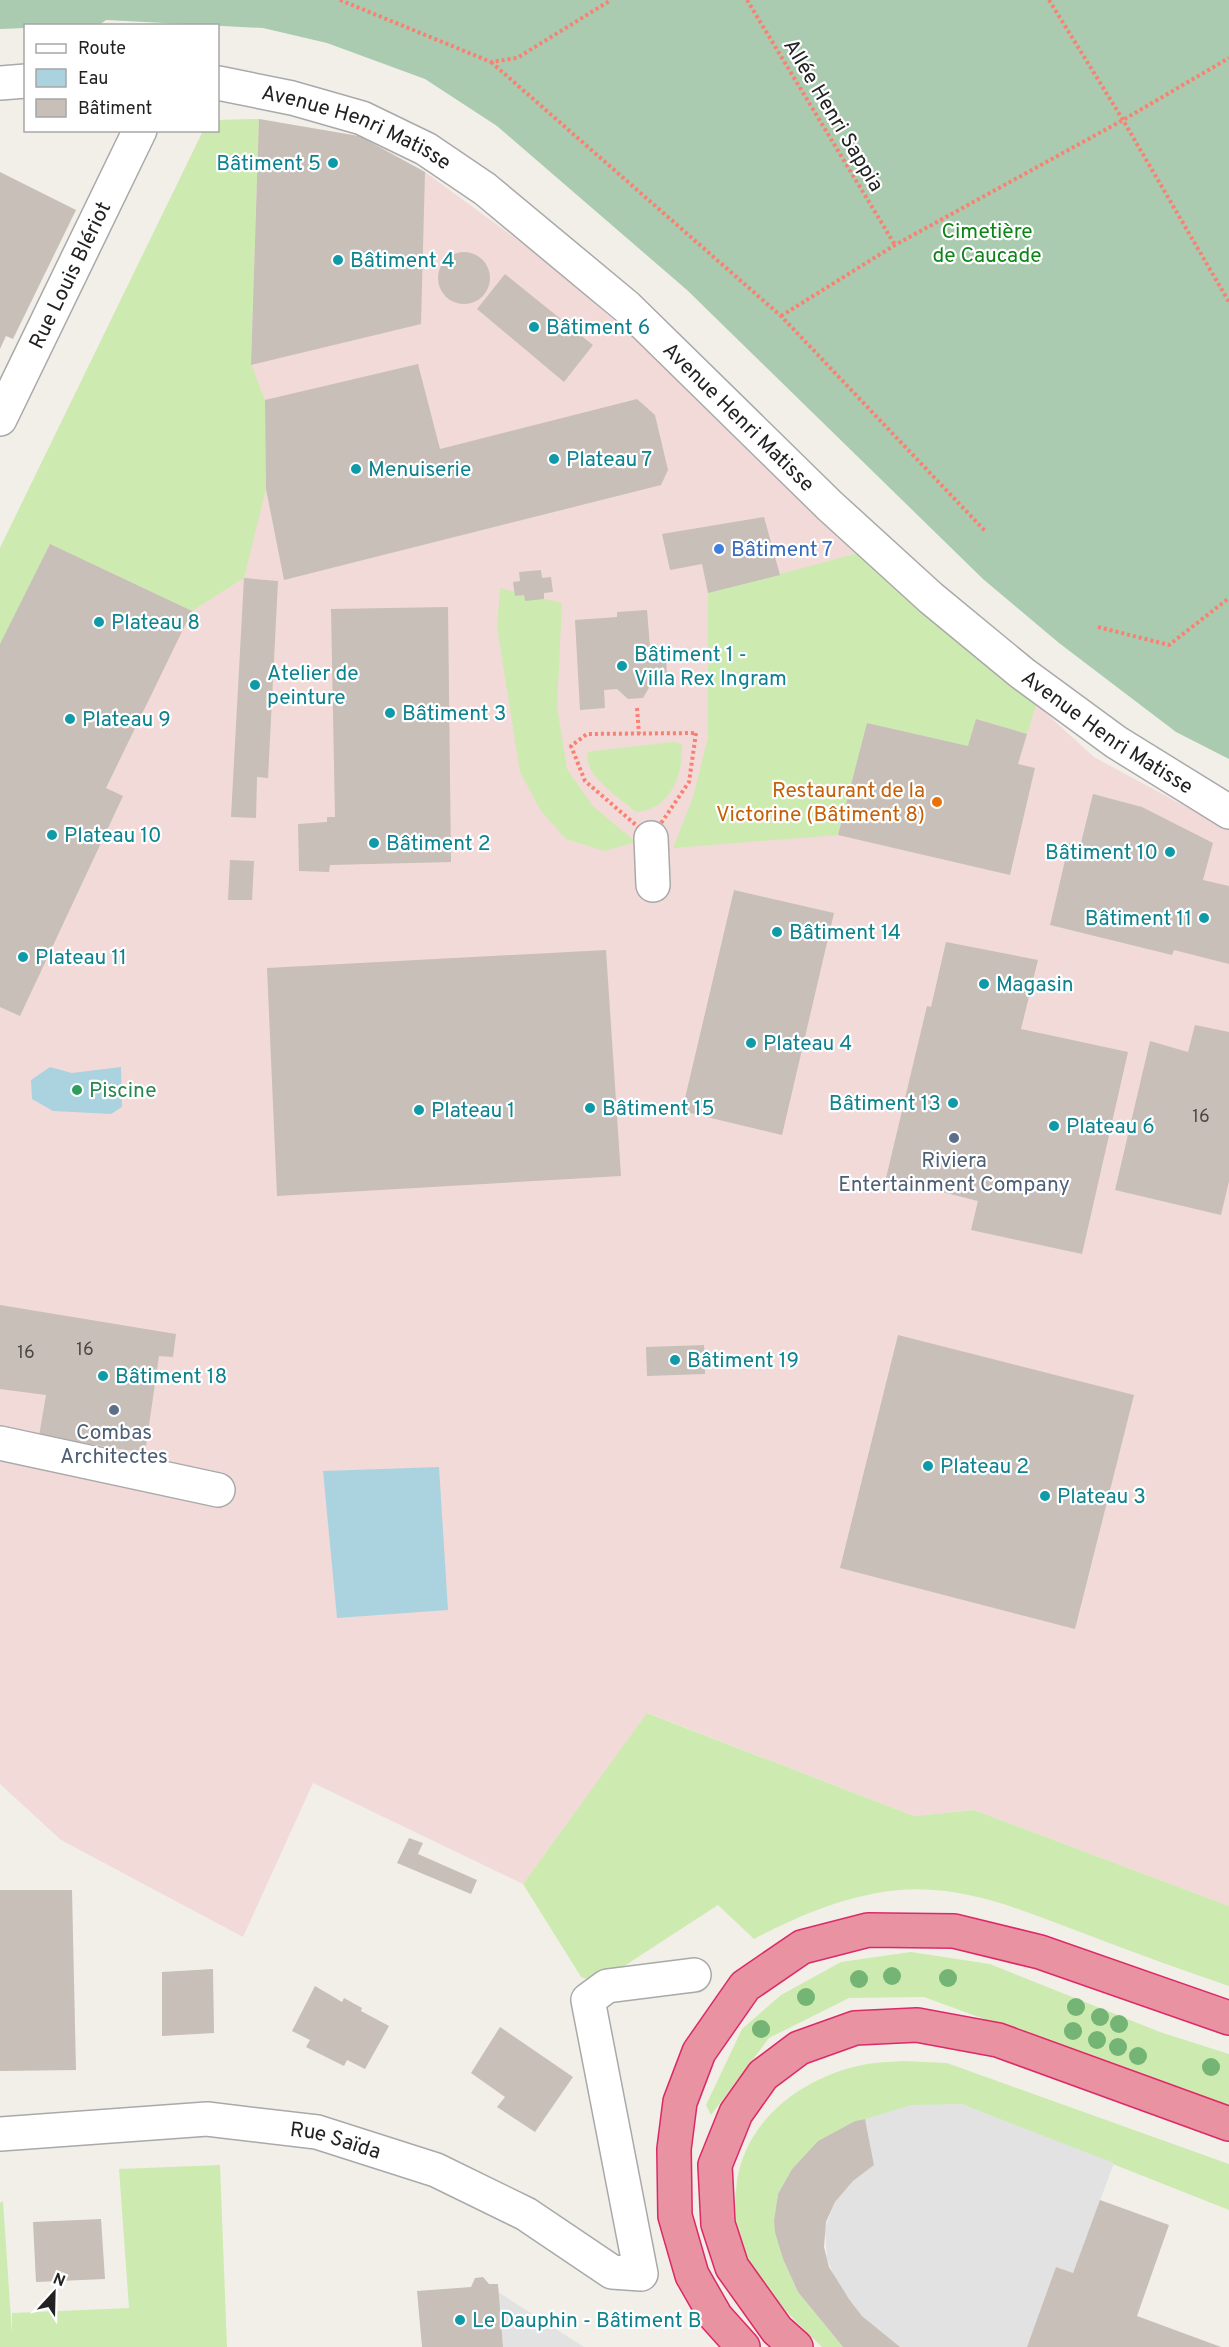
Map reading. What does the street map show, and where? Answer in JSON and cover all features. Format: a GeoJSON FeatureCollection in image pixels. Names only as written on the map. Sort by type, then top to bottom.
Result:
{"type":"FeatureCollection","features":[{"type":"Feature","properties":{"kind":"highway"},"geometry":{"type":"LineString","coordinates":[[743,2347],[716,2317],[692,2275],[675,2216],[674,2149],[680,2102],[699,2052],[745,1986],[802,1947],[868,1930],[954,1931],[1040,1952],[1229,2018]]}},
{"type":"Feature","properties":{"kind":"highway"},"geometry":{"type":"LineString","coordinates":[[796,2347],[777,2330],[732,2267],[718,2224],[715,2165],[736,2113],[763,2075],[799,2048],[855,2028],[916,2025],[998,2040],[1229,2124]]}},
{"type":"Feature","properties":{"kind":"street"},"geometry":{"type":"LineString","coordinates":[[0,83],[24,81]]}},
{"type":"Feature","properties":{"kind":"street","name":"Avenue Henri Matisse"},"geometry":{"type":"LineString","coordinates":[[219,83],[292,98],[362,118],[426,149],[485,189],[627,307],[830,506],[931,598],[1022,673],[1116,742],[1229,812]]}},
{"type":"Feature","properties":{"kind":"street","name":"Rue Louis Blériot"},"geometry":{"type":"LineString","coordinates":[[0,419],[139,132]]}},
{"type":"Feature","properties":{"kind":"street"},"geometry":{"type":"LineString","coordinates":[[651,838],[653,885]]}},
{"type":"Feature","properties":{"kind":"street"},"geometry":{"type":"LineString","coordinates":[[0,1443],[218,1490]]}},
{"type":"Feature","properties":{"kind":"street","name":"Rue Saïda"},"geometry":{"type":"LineString","coordinates":[[0,2134],[207,2120],[317,2132],[436,2170],[526,2214],[612,2272],[640,2274],[588,2000],[607,1986],[694,1975]]}},
{"type":"Feature","properties":{"kind":"path"},"geometry":{"type":"LineString","coordinates":[[340,0],[491,62],[781,316],[986,532]]}},
{"type":"Feature","properties":{"kind":"path"},"geometry":{"type":"LineString","coordinates":[[491,62],[517,58],[611,0]]}},
{"type":"Feature","properties":{"kind":"path","name":"Allée Henri Sappia"},"geometry":{"type":"LineString","coordinates":[[747,0],[895,245]]}},
{"type":"Feature","properties":{"kind":"path"},"geometry":{"type":"LineString","coordinates":[[1049,0],[1123,120],[1229,302]]}},
{"type":"Feature","properties":{"kind":"path"},"geometry":{"type":"LineString","coordinates":[[781,316],[895,245],[1123,120],[1229,58]]}},
{"type":"Feature","properties":{"kind":"path"},"geometry":{"type":"LineString","coordinates":[[1098,627],[1169,645],[1229,598]]}},
{"type":"Feature","properties":{"kind":"path"},"geometry":{"type":"LineString","coordinates":[[637,708],[639,734]]}},
{"type":"Feature","properties":{"kind":"path"},"geometry":{"type":"LineString","coordinates":[[696,733],[688,782],[651,838],[585,781],[571,746],[587,734],[639,734],[696,733]]}},
{"type":"Feature","properties":{"kind":"shaded area"},"geometry":{"type":"Polygon","coordinates":[[[259,119],[366,139],[425,172],[556,268],[1094,757],[1229,830],[1229,1906],[974,1810],[914,1816],[648,1713],[523,1884],[313,1783],[243,1937],[61,1840],[0,1784],[0,548],[203,132],[219,132],[219,120],[259,119]]]}},
{"type":"Feature","properties":{"kind":"shaded area"},"geometry":{"type":"Polygon","coordinates":[[[961,2104],[1114,2163],[1073,2273],[1056,2268],[1027,2347],[900,2347],[862,2316],[837,2282],[827,2259],[825,2228],[835,2202],[853,2181],[874,2165],[865,2119],[911,2105],[961,2104]]]}},
{"type":"Feature","properties":{"kind":"shaded area"},"geometry":{"type":"Polygon","coordinates":[[[498,2292],[584,2347],[503,2347],[498,2292]]]}},
{"type":"Feature","properties":{"kind":"green space","name":"Cimetière de Caucade"},"geometry":{"type":"Polygon","coordinates":[[[0,0],[1229,0],[1229,759],[1176,732],[1059,643],[983,579],[687,290],[497,126],[425,79],[327,43],[263,28],[106,20],[100,24],[24,24],[24,28],[0,29],[0,0]]]}},
{"type":"Feature","properties":{"kind":"green space"},"geometry":{"type":"Polygon","coordinates":[[[259,119],[251,364],[265,400],[266,489],[244,578],[192,611],[50,544],[0,647],[0,548],[203,132],[219,132],[219,120],[259,119]]]}},
{"type":"Feature","properties":{"kind":"green space"},"geometry":{"type":"Polygon","coordinates":[[[866,551],[1036,705],[1027,734],[977,719],[968,746],[867,723],[838,835],[673,848],[693,797],[708,737],[708,593],[866,551]]]}},
{"type":"Feature","properties":{"kind":"green space"},"geometry":{"type":"Polygon","coordinates":[[[500,588],[562,603],[557,707],[567,769],[593,806],[636,842],[605,851],[566,839],[541,811],[520,772],[497,627],[500,588]]]}},
{"type":"Feature","properties":{"kind":"green space"},"geometry":{"type":"Polygon","coordinates":[[[673,742],[682,744],[677,779],[666,798],[648,810],[636,812],[597,779],[588,762],[587,753],[593,751],[673,742]]]}},
{"type":"Feature","properties":{"kind":"green space"},"geometry":{"type":"Polygon","coordinates":[[[647,1713],[914,1816],[974,1810],[1229,1906],[1229,1986],[1000,1903],[975,1896],[925,1889],[899,1890],[842,1901],[806,1914],[754,1939],[718,1905],[598,1983],[581,1977],[523,1884],[647,1713]]]}},
{"type":"Feature","properties":{"kind":"green space"},"geometry":{"type":"Polygon","coordinates":[[[911,1952],[990,1964],[1160,2032],[1229,2054],[1229,2109],[924,1997],[849,1998],[769,2038],[711,2115],[706,2105],[742,2029],[781,1995],[841,1962],[911,1952]]]}},
{"type":"Feature","properties":{"kind":"green space"},"geometry":{"type":"Polygon","coordinates":[[[903,2061],[947,2063],[1229,2164],[1229,2210],[961,2104],[855,2121],[818,2141],[792,2169],[778,2194],[774,2220],[783,2259],[798,2292],[843,2347],[822,2347],[771,2294],[746,2257],[738,2232],[735,2207],[740,2166],[749,2144],[762,2124],[796,2093],[839,2071],[867,2064],[903,2061]]]}},
{"type":"Feature","properties":{"kind":"green space"},"geometry":{"type":"Polygon","coordinates":[[[220,2165],[227,2347],[0,2347],[0,2203],[3,2201],[12,2334],[12,2313],[129,2308],[119,2169],[220,2165]]]}},
{"type":"Feature","properties":{"kind":"water","name":"Piscine"},"geometry":{"type":"Polygon","coordinates":[[[50,1067],[72,1073],[121,1067],[122,1107],[111,1114],[53,1111],[32,1099],[31,1080],[50,1067]]]}},
{"type":"Feature","properties":{"kind":"water"},"geometry":{"type":"Polygon","coordinates":[[[439,1467],[448,1610],[337,1618],[323,1471],[439,1467]]]}},
{"type":"Feature","properties":{"kind":"building","name":"Bâtiment 4"},"geometry":{"type":"Polygon","coordinates":[[[259,119],[359,136],[425,172],[421,324],[251,365],[259,119]]]}},
{"type":"Feature","properties":{"kind":"building"},"geometry":{"type":"Polygon","coordinates":[[[0,172],[76,210],[13,339],[6,336],[0,349],[0,172]]]}},
{"type":"Feature","properties":{"kind":"building"},"geometry":{"type":"Polygon","coordinates":[[[464,252],[478,256],[486,264],[490,278],[486,292],[478,300],[464,304],[450,300],[442,292],[438,278],[442,264],[450,256],[464,252]]]}},
{"type":"Feature","properties":{"kind":"building","name":"Bâtiment 6"},"geometry":{"type":"Polygon","coordinates":[[[505,274],[593,345],[564,382],[477,309],[505,274]]]}},
{"type":"Feature","properties":{"kind":"building","name":"Menuiserie"},"geometry":{"type":"Polygon","coordinates":[[[418,364],[440,449],[637,399],[655,415],[668,470],[661,485],[284,580],[266,489],[265,400],[418,364]]]}},
{"type":"Feature","properties":{"kind":"building","name":"Bâtiment 7"},"geometry":{"type":"Polygon","coordinates":[[[764,517],[780,575],[708,593],[702,564],[670,570],[662,534],[764,517]]]}},
{"type":"Feature","properties":{"kind":"building"},"geometry":{"type":"Polygon","coordinates":[[[50,544],[192,611],[106,788],[123,796],[20,1016],[0,1007],[0,644],[50,544]]]}},
{"type":"Feature","properties":{"kind":"building"},"geometry":{"type":"Polygon","coordinates":[[[541,570],[542,578],[551,577],[553,592],[544,593],[544,599],[525,601],[524,595],[515,596],[513,582],[520,581],[519,572],[541,570]]]}},
{"type":"Feature","properties":{"kind":"building","name":"Atelier de peinture"},"geometry":{"type":"Polygon","coordinates":[[[244,578],[278,581],[268,778],[257,777],[256,818],[231,817],[244,578]]]}},
{"type":"Feature","properties":{"kind":"building","name":"Bâtiment 3"},"geometry":{"type":"Polygon","coordinates":[[[448,607],[451,862],[330,865],[329,872],[299,871],[298,824],[327,822],[327,817],[335,817],[331,609],[448,607]]]}},
{"type":"Feature","properties":{"kind":"building","name":"Bâtiment 1 - Villa Rex Ingram"},"geometry":{"type":"Polygon","coordinates":[[[647,610],[650,647],[666,646],[667,685],[650,686],[643,698],[628,699],[617,689],[604,690],[605,708],[580,710],[575,620],[617,617],[617,612],[647,610]]]}},
{"type":"Feature","properties":{"kind":"building","name":"Restaurant de la Victorine (Bâtiment 8)"},"geometry":{"type":"Polygon","coordinates":[[[976,719],[1027,734],[1018,764],[1035,768],[1010,875],[838,835],[867,723],[968,746],[976,719]]]}},
{"type":"Feature","properties":{"kind":"building"},"geometry":{"type":"Polygon","coordinates":[[[1093,794],[1142,807],[1213,843],[1203,880],[1229,886],[1229,964],[1174,950],[1172,955],[1050,925],[1069,843],[1080,847],[1093,794]]]}},
{"type":"Feature","properties":{"kind":"building"},"geometry":{"type":"Polygon","coordinates":[[[230,860],[254,861],[252,900],[228,900],[230,860]]]}},
{"type":"Feature","properties":{"kind":"building","name":"Plateau 4"},"geometry":{"type":"Polygon","coordinates":[[[734,890],[834,913],[782,1135],[682,1111],[734,890]]]}},
{"type":"Feature","properties":{"kind":"building"},"geometry":{"type":"Polygon","coordinates":[[[946,942],[1038,960],[1021,1029],[1128,1052],[1082,1254],[971,1230],[978,1201],[886,1178],[927,1006],[931,1007],[946,942]]]}},
{"type":"Feature","properties":{"kind":"building"},"geometry":{"type":"Polygon","coordinates":[[[606,950],[621,1176],[277,1196],[267,968],[606,950]]]}},
{"type":"Feature","properties":{"kind":"building"},"geometry":{"type":"Polygon","coordinates":[[[1195,1025],[1229,1032],[1229,1181],[1221,1215],[1115,1190],[1150,1041],[1188,1052],[1195,1025]]]}},
{"type":"Feature","properties":{"kind":"building","name":"Bâtiment 18"},"geometry":{"type":"Polygon","coordinates":[[[0,1305],[176,1334],[173,1357],[159,1356],[145,1453],[39,1436],[46,1395],[0,1389],[0,1305]]]}},
{"type":"Feature","properties":{"kind":"building"},"geometry":{"type":"Polygon","coordinates":[[[898,1335],[1134,1395],[1075,1629],[840,1568],[898,1335]]]}},
{"type":"Feature","properties":{"kind":"building","name":"Bâtiment 19"},"geometry":{"type":"Polygon","coordinates":[[[704,1345],[705,1374],[647,1376],[646,1347],[704,1345]]]}},
{"type":"Feature","properties":{"kind":"building"},"geometry":{"type":"Polygon","coordinates":[[[409,1838],[423,1843],[418,1854],[477,1880],[471,1894],[397,1863],[409,1838]]]}},
{"type":"Feature","properties":{"kind":"building"},"geometry":{"type":"Polygon","coordinates":[[[0,1890],[72,1890],[76,2070],[0,2071],[0,1890]]]}},
{"type":"Feature","properties":{"kind":"building"},"geometry":{"type":"Polygon","coordinates":[[[213,1969],[214,2033],[162,2036],[162,1972],[213,1969]]]}},
{"type":"Feature","properties":{"kind":"building"},"geometry":{"type":"Polygon","coordinates":[[[315,1986],[342,2002],[344,1998],[362,2008],[361,2011],[389,2026],[365,2069],[347,2060],[344,2066],[306,2047],[310,2040],[292,2031],[315,1986]]]}},
{"type":"Feature","properties":{"kind":"building"},"geometry":{"type":"Polygon","coordinates":[[[500,2027],[573,2077],[535,2132],[497,2107],[505,2097],[471,2073],[500,2027]]]}},
{"type":"Feature","properties":{"kind":"building"},"geometry":{"type":"Polygon","coordinates":[[[865,2119],[874,2165],[853,2181],[835,2202],[826,2222],[824,2247],[829,2267],[849,2299],[862,2316],[900,2347],[843,2347],[798,2292],[783,2259],[775,2232],[774,2220],[778,2194],[792,2169],[818,2141],[855,2121],[865,2119]]]}},
{"type":"Feature","properties":{"kind":"building"},"geometry":{"type":"Polygon","coordinates":[[[1100,2200],[1169,2225],[1137,2316],[1221,2347],[1027,2347],[1056,2267],[1073,2273],[1100,2200]]]}},
{"type":"Feature","properties":{"kind":"building"},"geometry":{"type":"Polygon","coordinates":[[[101,2219],[105,2279],[36,2282],[33,2222],[101,2219]]]}},
{"type":"Feature","properties":{"kind":"building","name":"Le Dauphin - Bâtiment B"},"geometry":{"type":"Polygon","coordinates":[[[483,2277],[489,2284],[498,2284],[503,2347],[422,2347],[417,2291],[471,2287],[475,2278],[483,2277]]]}},
{"type":"Feature","properties":{"kind":"place","name":"Bâtiment 5"},"geometry":{"type":"Point","coordinates":[333,163]}},
{"type":"Feature","properties":{"kind":"place","name":"Bâtiment 4"},"geometry":{"type":"Point","coordinates":[338,260]}},
{"type":"Feature","properties":{"kind":"place","name":"Bâtiment 6"},"geometry":{"type":"Point","coordinates":[534,327]}},
{"type":"Feature","properties":{"kind":"place","name":"Plateau 7"},"geometry":{"type":"Point","coordinates":[554,459]}},
{"type":"Feature","properties":{"kind":"place","name":"Menuiserie"},"geometry":{"type":"Point","coordinates":[356,469]}},
{"type":"Feature","properties":{"kind":"place","name":"Bâtiment 7"},"geometry":{"type":"Point","coordinates":[719,549]}},
{"type":"Feature","properties":{"kind":"place","name":"Plateau 8"},"geometry":{"type":"Point","coordinates":[99,622]}},
{"type":"Feature","properties":{"kind":"place","name":"Bâtiment 1 - Villa Rex Ingram"},"geometry":{"type":"Point","coordinates":[622,666]}},
{"type":"Feature","properties":{"kind":"place","name":"Atelier de peinture"},"geometry":{"type":"Point","coordinates":[255,685]}},
{"type":"Feature","properties":{"kind":"place","name":"Bâtiment 3"},"geometry":{"type":"Point","coordinates":[390,713]}},
{"type":"Feature","properties":{"kind":"place","name":"Plateau 9"},"geometry":{"type":"Point","coordinates":[70,719]}},
{"type":"Feature","properties":{"kind":"place","name":"Restaurant de la Victorine (Bâtiment 8)"},"geometry":{"type":"Point","coordinates":[937,802]}},
{"type":"Feature","properties":{"kind":"place","name":"Plateau 10"},"geometry":{"type":"Point","coordinates":[52,835]}},
{"type":"Feature","properties":{"kind":"place","name":"Bâtiment 2"},"geometry":{"type":"Point","coordinates":[374,843]}},
{"type":"Feature","properties":{"kind":"place","name":"Bâtiment 10"},"geometry":{"type":"Point","coordinates":[1170,852]}},
{"type":"Feature","properties":{"kind":"place","name":"Bâtiment 11"},"geometry":{"type":"Point","coordinates":[1204,918]}},
{"type":"Feature","properties":{"kind":"place","name":"Bâtiment 14"},"geometry":{"type":"Point","coordinates":[777,932]}},
{"type":"Feature","properties":{"kind":"place","name":"Plateau 11"},"geometry":{"type":"Point","coordinates":[23,957]}},
{"type":"Feature","properties":{"kind":"place","name":"Magasin"},"geometry":{"type":"Point","coordinates":[984,984]}},
{"type":"Feature","properties":{"kind":"place","name":"Plateau 4"},"geometry":{"type":"Point","coordinates":[751,1043]}},
{"type":"Feature","properties":{"kind":"place","name":"Piscine"},"geometry":{"type":"Point","coordinates":[77,1090]}},
{"type":"Feature","properties":{"kind":"place","name":"Bâtiment 13"},"geometry":{"type":"Point","coordinates":[953,1103]}},
{"type":"Feature","properties":{"kind":"place","name":"Bâtiment 15"},"geometry":{"type":"Point","coordinates":[590,1108]}},
{"type":"Feature","properties":{"kind":"place","name":"Plateau 1"},"geometry":{"type":"Point","coordinates":[419,1110]}},
{"type":"Feature","properties":{"kind":"place","name":"Plateau 6"},"geometry":{"type":"Point","coordinates":[1054,1126]}},
{"type":"Feature","properties":{"kind":"place","name":"Riviera Entertainment Company"},"geometry":{"type":"Point","coordinates":[954,1138]}},
{"type":"Feature","properties":{"kind":"place","name":"Bâtiment 19"},"geometry":{"type":"Point","coordinates":[675,1360]}},
{"type":"Feature","properties":{"kind":"place","name":"Bâtiment 18"},"geometry":{"type":"Point","coordinates":[103,1376]}},
{"type":"Feature","properties":{"kind":"place","name":"Combas Architectes"},"geometry":{"type":"Point","coordinates":[114,1410]}},
{"type":"Feature","properties":{"kind":"place","name":"Plateau 2"},"geometry":{"type":"Point","coordinates":[928,1466]}},
{"type":"Feature","properties":{"kind":"place","name":"Plateau 3"},"geometry":{"type":"Point","coordinates":[1045,1496]}},
{"type":"Feature","properties":{"kind":"place","name":"Le Dauphin - Bâtiment B"},"geometry":{"type":"Point","coordinates":[460,2320]}}]}
